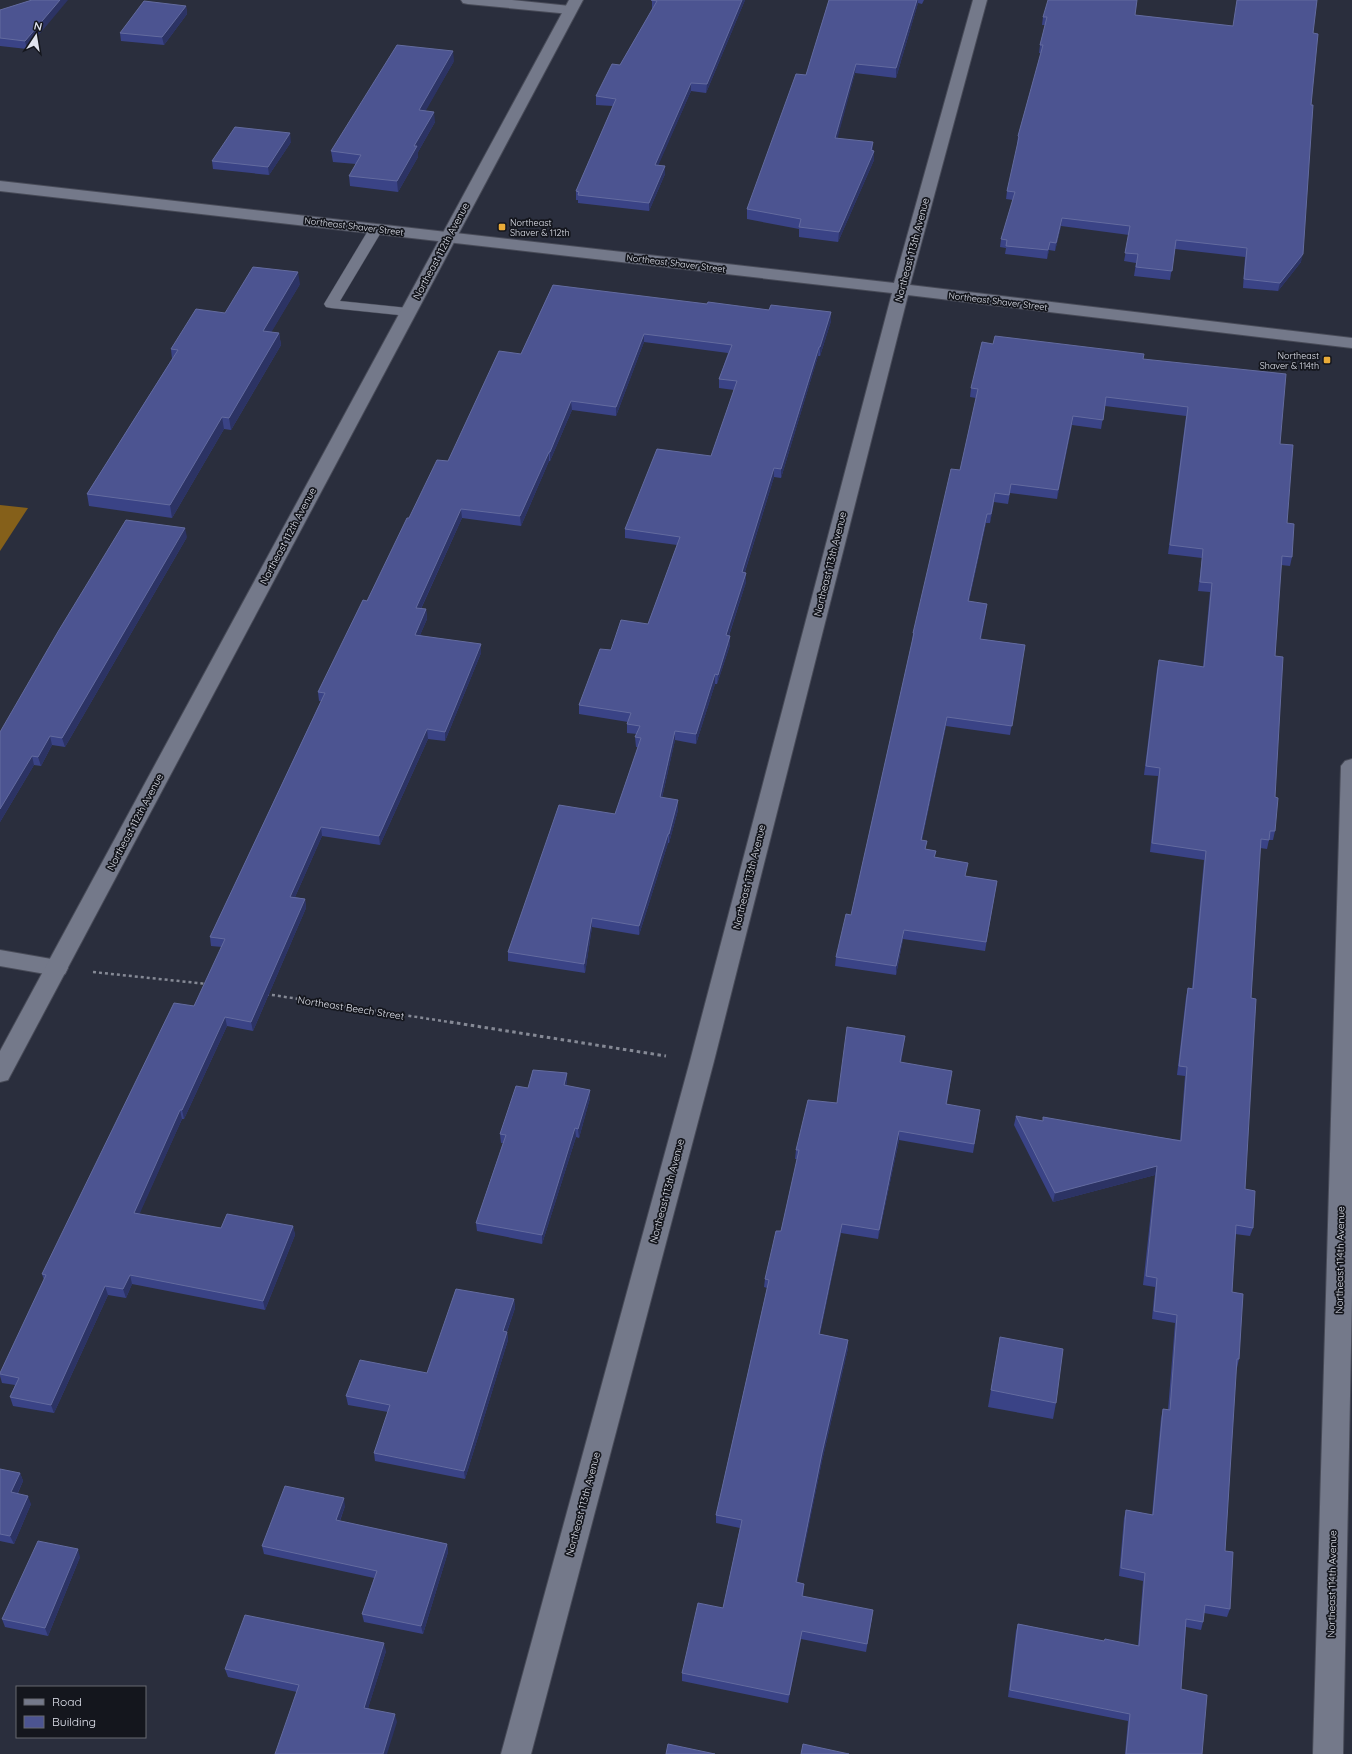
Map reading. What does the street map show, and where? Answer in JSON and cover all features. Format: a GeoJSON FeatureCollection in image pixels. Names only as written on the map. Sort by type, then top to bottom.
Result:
{"type":"FeatureCollection","features":[{"type":"Feature","properties":{"kind":"street"},"geometry":{"type":"LineString","coordinates":[[468,0],[573,5]]}},
{"type":"Feature","properties":{"kind":"street","name":"Northeast 113th Avenue"},"geometry":{"type":"LineString","coordinates":[[516,1754],[702,1061],[901,289],[980,0]]}},
{"type":"Feature","properties":{"kind":"street","name":"Northeast 112th Avenue"},"geometry":{"type":"LineString","coordinates":[[0,1073],[573,5]]}},
{"type":"Feature","properties":{"kind":"street","name":"Northeast Shaver Street"},"geometry":{"type":"LineString","coordinates":[[0,186],[901,289],[1352,343]]}},
{"type":"Feature","properties":{"kind":"street","name":"Northeast 114th Avenue"},"geometry":{"type":"LineString","coordinates":[[1328,1754],[1352,766]]}},
{"type":"Feature","properties":{"kind":"street"},"geometry":{"type":"LineString","coordinates":[[0,958],[57,968]]}},
{"type":"Feature","properties":{"kind":"lane"},"geometry":{"type":"LineString","coordinates":[[376,229],[331,304],[408,312]]}},
{"type":"Feature","properties":{"kind":"path"},"geometry":{"type":"LineString","coordinates":[[57,968],[208,984]]}},
{"type":"Feature","properties":{"kind":"path","name":"Northeast Beech Street"},"geometry":{"type":"LineString","coordinates":[[262,993],[387,1014],[702,1061]]}},
{"type":"Feature","properties":{"kind":"shaded area"},"geometry":{"type":"Polygon","coordinates":[[[0,505],[28,508],[0,551],[0,505]]]}},
{"type":"Feature","properties":{"kind":"building"},"geometry":{"type":"Polygon","coordinates":[[[32,0],[60,0],[25,41],[0,38],[0,10],[32,0]]]}},
{"type":"Feature","properties":{"kind":"building"},"geometry":{"type":"Polygon","coordinates":[[[651,0],[742,0],[707,84],[691,83],[655,165],[665,166],[649,203],[578,195],[579,192],[576,191],[616,99],[596,96],[612,64],[620,65],[657,1],[651,0]]]}},
{"type":"Feature","properties":{"kind":"building"},"geometry":{"type":"Polygon","coordinates":[[[829,0],[917,0],[896,68],[856,64],[835,138],[873,142],[871,150],[874,151],[839,232],[799,227],[801,219],[747,209],[796,74],[806,75],[829,0]]]}},
{"type":"Feature","properties":{"kind":"building"},"geometry":{"type":"Polygon","coordinates":[[[1048,0],[1137,0],[1135,15],[1233,26],[1237,0],[1317,0],[1313,33],[1318,34],[1311,105],[1313,105],[1303,254],[1280,283],[1244,279],[1247,248],[1176,240],[1172,271],[1136,267],[1138,254],[1125,253],[1130,226],[1062,218],[1056,243],[1050,242],[1048,250],[1006,246],[1007,240],[1001,239],[1015,192],[1007,191],[1018,136],[1043,45],[1040,45],[1047,17],[1043,17],[1048,0]]]}},
{"type":"Feature","properties":{"kind":"building"},"geometry":{"type":"Polygon","coordinates":[[[144,1],[186,6],[162,37],[120,33],[144,1]]]}},
{"type":"Feature","properties":{"kind":"building"},"geometry":{"type":"Polygon","coordinates":[[[397,45],[453,51],[419,110],[434,112],[414,146],[417,146],[397,181],[349,176],[361,155],[331,151],[397,45]]]}},
{"type":"Feature","properties":{"kind":"building"},"geometry":{"type":"Polygon","coordinates":[[[235,127],[290,133],[268,167],[212,161],[235,127]]]}},
{"type":"Feature","properties":{"kind":"building"},"geometry":{"type":"Polygon","coordinates":[[[253,267],[298,272],[263,331],[279,333],[229,418],[222,417],[170,505],[87,494],[178,350],[171,349],[196,309],[225,313],[253,267]]]}},
{"type":"Feature","properties":{"kind":"building"},"geometry":{"type":"Polygon","coordinates":[[[553,285],[707,304],[708,302],[769,310],[771,305],[831,312],[781,469],[774,468],[742,572],[746,573],[726,635],[730,636],[718,675],[715,674],[696,734],[675,731],[660,797],[678,800],[669,834],[639,926],[592,918],[584,964],[508,952],[559,805],[615,814],[641,738],[635,737],[640,726],[627,724],[631,713],[579,705],[600,649],[611,650],[621,620],[648,624],[680,537],[625,529],[657,449],[711,456],[737,381],[719,379],[732,345],[644,334],[616,407],[571,401],[550,452],[520,516],[461,509],[416,608],[426,609],[415,635],[481,644],[445,732],[427,729],[379,836],[321,827],[290,897],[305,899],[251,1022],[225,1017],[182,1110],[180,1110],[134,1213],[221,1228],[227,1214],[293,1226],[263,1301],[130,1275],[123,1289],[105,1286],[51,1405],[10,1397],[19,1378],[0,1373],[46,1275],[42,1274],[174,1003],[194,1006],[225,939],[210,937],[325,693],[318,692],[363,600],[367,601],[437,460],[448,461],[499,351],[521,354],[553,285]]]}},
{"type":"Feature","properties":{"kind":"building"},"geometry":{"type":"Polygon","coordinates":[[[995,336],[1144,354],[1143,359],[1286,374],[1280,444],[1293,445],[1287,523],[1294,524],[1292,557],[1282,556],[1275,656],[1283,657],[1275,797],[1278,798],[1275,831],[1270,831],[1269,840],[1261,839],[1251,998],[1256,999],[1245,1189],[1255,1191],[1253,1228],[1236,1225],[1232,1292],[1243,1294],[1239,1359],[1237,1359],[1225,1551],[1233,1552],[1230,1609],[1205,1605],[1203,1622],[1186,1619],[1181,1689],[1207,1695],[1202,1754],[1126,1754],[1130,1714],[1010,1690],[1018,1624],[1104,1641],[1105,1639],[1139,1646],[1145,1573],[1121,1568],[1126,1510],[1153,1515],[1163,1409],[1170,1410],[1177,1315],[1154,1311],[1157,1278],[1146,1276],[1157,1166],[1055,1193],[1016,1116],[1043,1121],[1043,1117],[1181,1141],[1187,1067],[1179,1066],[1188,988],[1193,989],[1206,851],[1152,843],[1160,768],[1146,766],[1159,660],[1204,667],[1212,583],[1200,582],[1203,549],[1170,545],[1188,407],[1106,397],[1103,420],[1073,416],[1058,490],[1011,484],[1009,495],[995,493],[991,514],[987,514],[968,601],[987,604],[980,639],[1025,645],[1012,726],[947,717],[921,840],[927,841],[925,849],[936,851],[934,857],[968,863],[965,876],[997,881],[986,942],[904,930],[896,966],[836,957],[846,914],[851,915],[951,469],[960,470],[978,389],[971,388],[982,342],[993,344],[995,336]]]}},
{"type":"Feature","properties":{"kind":"building"},"geometry":{"type":"Polygon","coordinates":[[[126,520],[185,528],[62,738],[50,736],[38,757],[32,756],[0,809],[0,732],[59,630],[126,520]]]}},
{"type":"Feature","properties":{"kind":"building"},"geometry":{"type":"Polygon","coordinates":[[[847,1027],[905,1036],[900,1062],[952,1071],[946,1104],[980,1110],[974,1144],[899,1131],[879,1230],[842,1224],[819,1334],[848,1340],[822,1453],[796,1582],[804,1584],[802,1596],[873,1610],[867,1644],[802,1631],[789,1695],[682,1673],[698,1603],[723,1608],[742,1520],[716,1515],[769,1280],[765,1279],[776,1231],[781,1231],[799,1150],[796,1150],[808,1100],[837,1103],[847,1027]]]}},
{"type":"Feature","properties":{"kind":"building"},"geometry":{"type":"Polygon","coordinates":[[[533,1070],[567,1073],[564,1085],[590,1090],[578,1129],[575,1128],[542,1235],[476,1223],[506,1135],[500,1134],[516,1086],[528,1088],[533,1070]]]}},
{"type":"Feature","properties":{"kind":"building"},"geometry":{"type":"Polygon","coordinates":[[[456,1289],[514,1299],[503,1331],[507,1332],[464,1471],[374,1453],[390,1405],[346,1396],[360,1360],[427,1373],[456,1289]]]}},
{"type":"Feature","properties":{"kind":"building"},"geometry":{"type":"Polygon","coordinates":[[[1000,1337],[1063,1349],[1056,1403],[991,1390],[1000,1337]]]}},
{"type":"Feature","properties":{"kind":"building"},"geometry":{"type":"Polygon","coordinates":[[[0,1469],[20,1473],[11,1492],[28,1496],[10,1536],[0,1534],[0,1469]]]}},
{"type":"Feature","properties":{"kind":"building"},"geometry":{"type":"Polygon","coordinates":[[[285,1486],[344,1498],[336,1520],[447,1544],[421,1626],[362,1614],[377,1571],[262,1546],[285,1486]]]}},
{"type":"Feature","properties":{"kind":"building"},"geometry":{"type":"Polygon","coordinates":[[[38,1541],[78,1549],[45,1628],[2,1619],[38,1541]]]}},
{"type":"Feature","properties":{"kind":"building"},"geometry":{"type":"Polygon","coordinates":[[[245,1615],[384,1643],[364,1708],[395,1714],[383,1754],[275,1754],[299,1685],[225,1669],[245,1615]]]}},
{"type":"Feature","properties":{"kind":"building"},"geometry":{"type":"Polygon","coordinates":[[[668,1744],[715,1754],[666,1754],[668,1744]]]}},
{"type":"Feature","properties":{"kind":"building"},"geometry":{"type":"Polygon","coordinates":[[[803,1744],[849,1754],[801,1754],[803,1744]]]}},
{"type":"Feature","properties":{"kind":"place","name":"Northeast Shaver & 112th"},"geometry":{"type":"Point","coordinates":[502,227]}},
{"type":"Feature","properties":{"kind":"place","name":"Northeast Shaver & 114th"},"geometry":{"type":"Point","coordinates":[1327,360]}}]}
